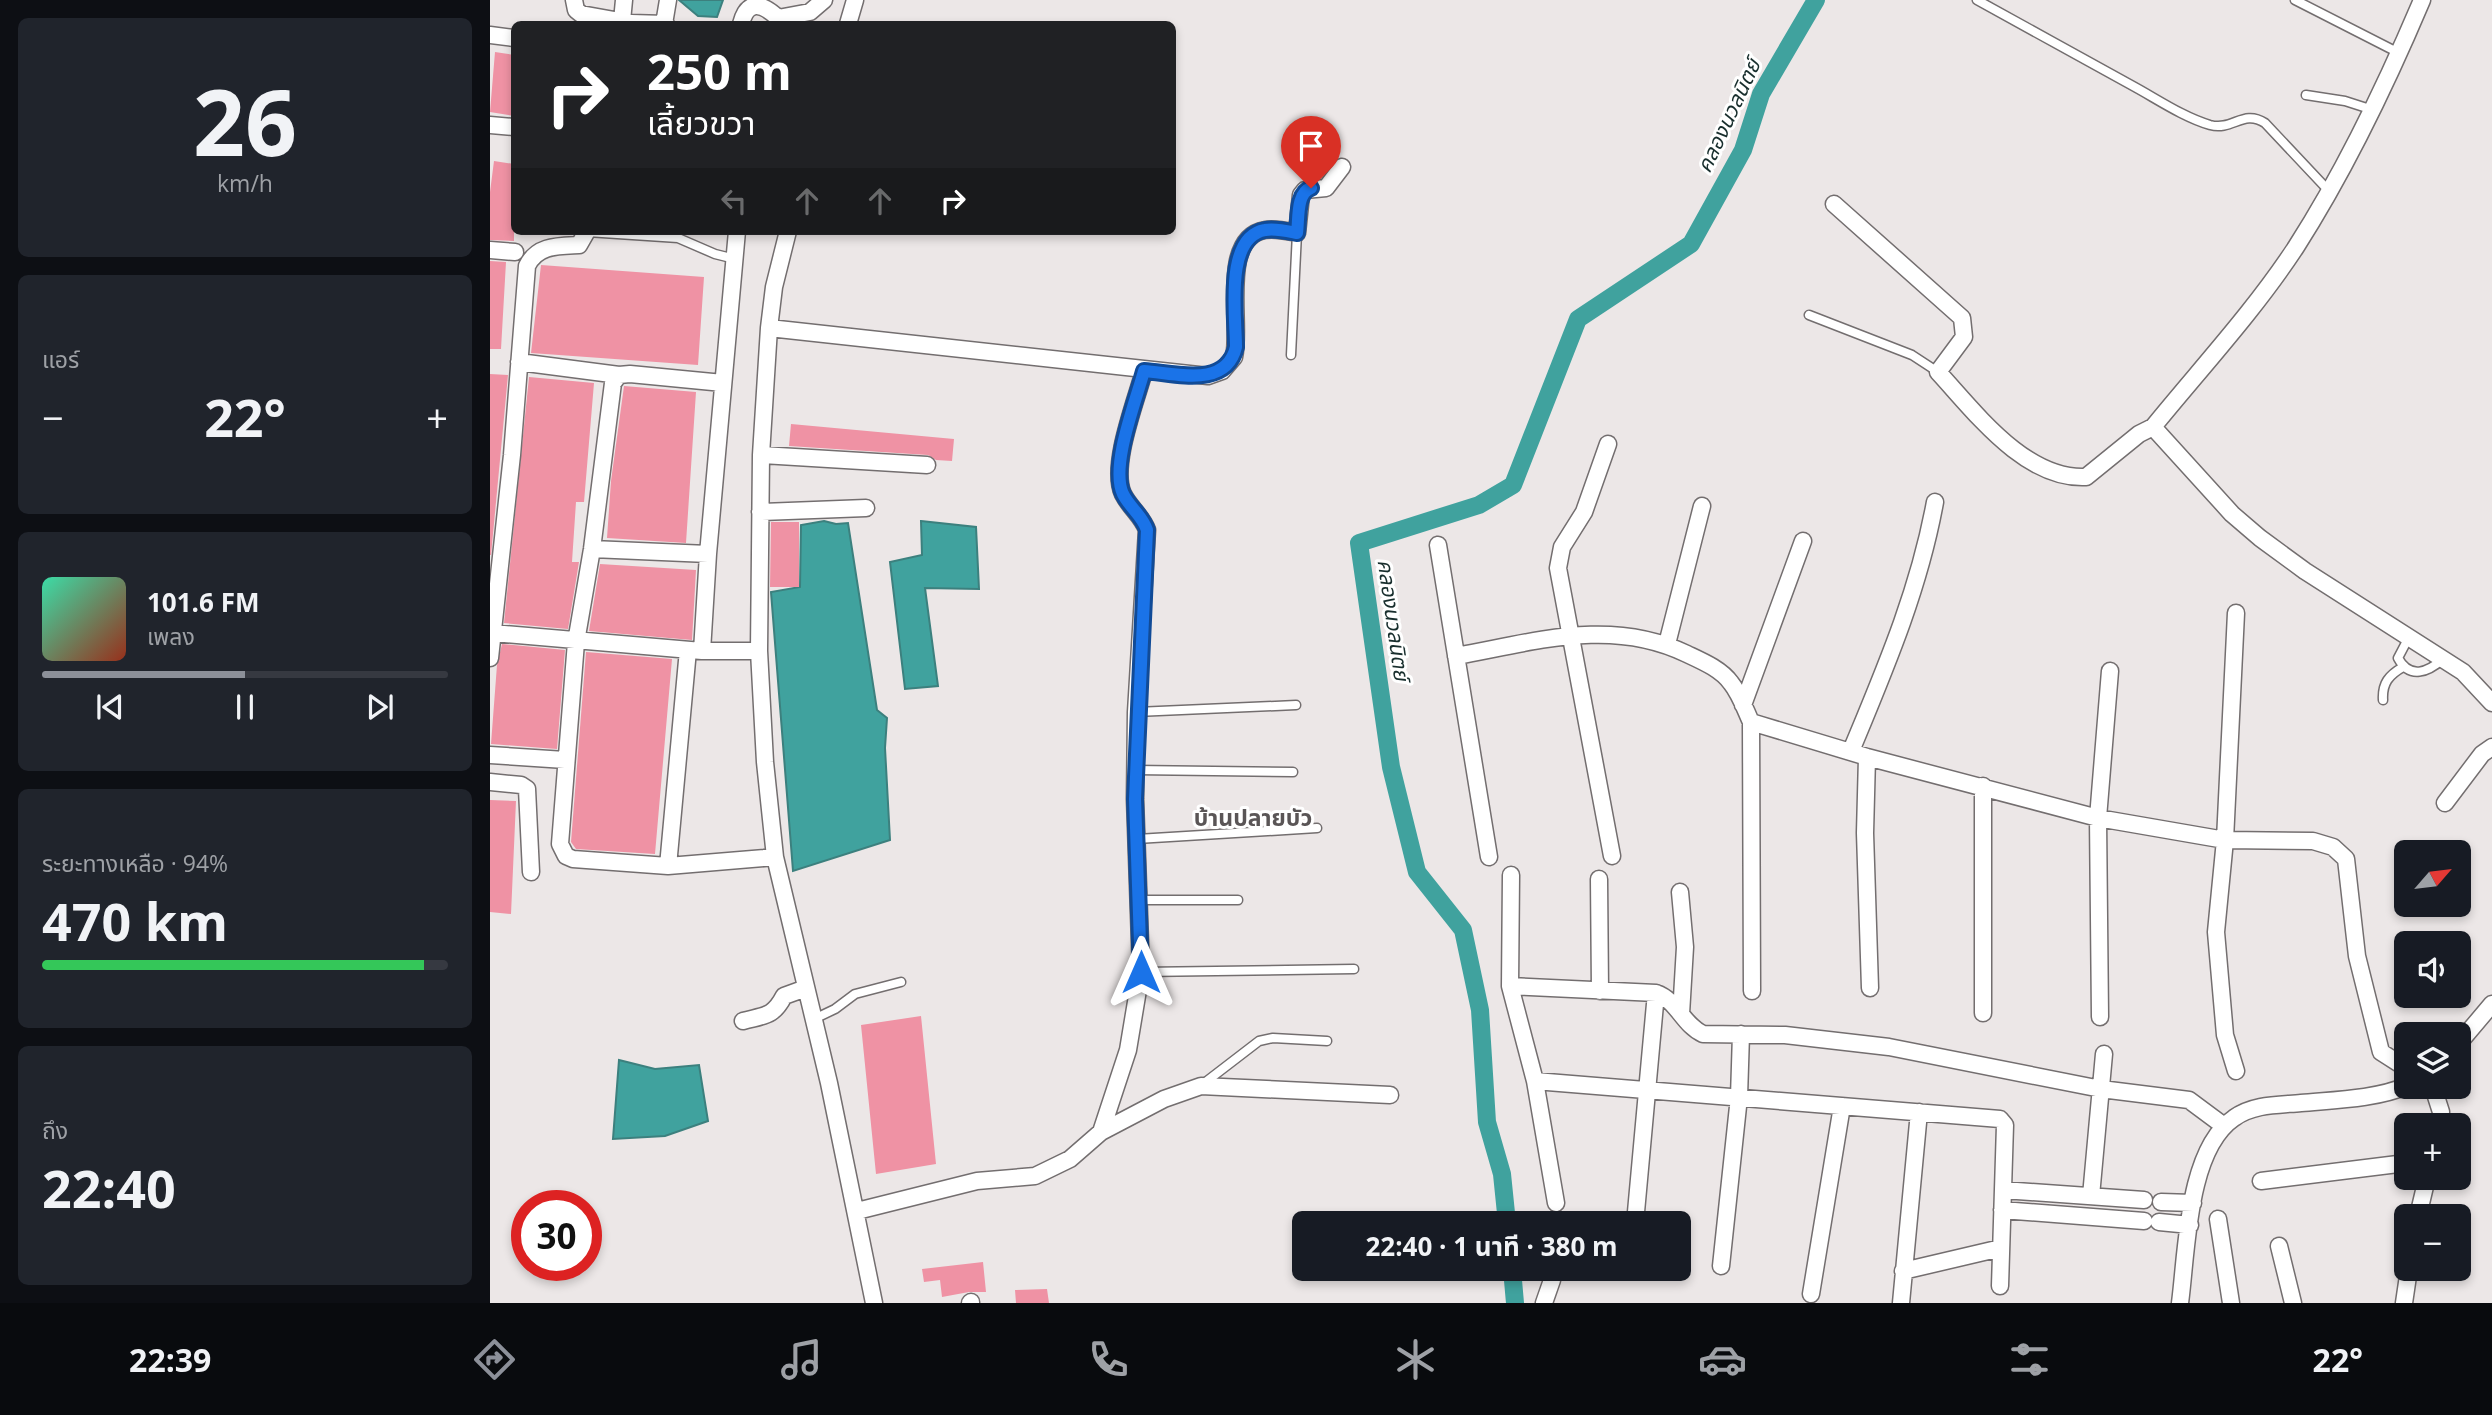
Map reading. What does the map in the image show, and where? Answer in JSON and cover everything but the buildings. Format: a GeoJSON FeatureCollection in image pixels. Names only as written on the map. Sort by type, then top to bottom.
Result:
{"type":"FeatureCollection","features":[{"type":"Feature","properties":{"kind":"street"},"geometry":{"type":"LineString","coordinates":[[575,0],[576,10],[581,14],[603,21],[622,21],[624,0]]}},
{"type":"Feature","properties":{"kind":"street"},"geometry":{"type":"LineString","coordinates":[[665,21],[668,0]]}},
{"type":"Feature","properties":{"kind":"street"},"geometry":{"type":"LineString","coordinates":[[742,21],[744,11],[753,5],[761,5],[778,21],[810,12],[824,0]]}},
{"type":"Feature","properties":{"kind":"street"},"geometry":{"type":"LineString","coordinates":[[849,21],[855,0]]}},
{"type":"Feature","properties":{"kind":"street"},"geometry":{"type":"LineString","coordinates":[[1834,204],[1962,318],[1964,337],[1938,372],[2015,451],[2066,475],[2086,477],[2139,434],[2153,427],[2262,295],[2296,247],[2372,110],[2422,0]]}},
{"type":"Feature","properties":{"kind":"street"},"geometry":{"type":"LineString","coordinates":[[490,35],[511,38]]}},
{"type":"Feature","properties":{"kind":"street"},"geometry":{"type":"LineString","coordinates":[[490,125],[511,127]]}},
{"type":"Feature","properties":{"kind":"street"},"geometry":{"type":"LineString","coordinates":[[769,328],[1208,376],[1222,371],[1234,357],[1237,260],[1244,241],[1256,232],[1268,229],[1297,233],[1301,195],[1305,190],[1326,188],[1342,167]]}},
{"type":"Feature","properties":{"kind":"street"},"geometry":{"type":"LineString","coordinates":[[490,658],[527,265],[531,258],[550,247],[579,245],[585,235]]}},
{"type":"Feature","properties":{"kind":"street"},"geometry":{"type":"LineString","coordinates":[[668,866],[708,554],[737,235]]}},
{"type":"Feature","properties":{"kind":"street"},"geometry":{"type":"LineString","coordinates":[[787,235],[774,287],[769,328],[761,455],[759,650],[765,762],[775,857],[857,1211],[874,1303]]}},
{"type":"Feature","properties":{"kind":"street"},"geometry":{"type":"LineString","coordinates":[[490,250],[515,252]]}},
{"type":"Feature","properties":{"kind":"street"},"geometry":{"type":"LineString","coordinates":[[519,362],[619,375],[723,383]]}},
{"type":"Feature","properties":{"kind":"street"},"geometry":{"type":"LineString","coordinates":[[1101,1132],[1128,1050],[1141,972],[1135,770],[1147,530],[1143,519],[1124,495],[1119,468],[1144,371]]}},
{"type":"Feature","properties":{"kind":"street"},"geometry":{"type":"LineString","coordinates":[[619,375],[613,383],[592,549],[576,642],[560,844],[566,856],[668,866],[775,857]]}},
{"type":"Feature","properties":{"kind":"street"},"geometry":{"type":"LineString","coordinates":[[2153,427],[2232,514],[2260,538],[2305,571],[2470,678],[2492,703]]}},
{"type":"Feature","properties":{"kind":"street"},"geometry":{"type":"LineString","coordinates":[[1608,444],[1584,512],[1562,547],[1558,568],[1612,856]]}},
{"type":"Feature","properties":{"kind":"street"},"geometry":{"type":"LineString","coordinates":[[761,455],[927,465]]}},
{"type":"Feature","properties":{"kind":"street"},"geometry":{"type":"LineString","coordinates":[[1870,988],[1865,832],[1859,754],[1926,553],[1935,502]]}},
{"type":"Feature","properties":{"kind":"street"},"geometry":{"type":"LineString","coordinates":[[1667,644],[1702,506]]}},
{"type":"Feature","properties":{"kind":"street"},"geometry":{"type":"LineString","coordinates":[[760,512],[866,508]]}},
{"type":"Feature","properties":{"kind":"street"},"geometry":{"type":"LineString","coordinates":[[1743,705],[1803,541]]}},
{"type":"Feature","properties":{"kind":"street"},"geometry":{"type":"LineString","coordinates":[[1438,545],[1489,857]]}},
{"type":"Feature","properties":{"kind":"street"},"geometry":{"type":"LineString","coordinates":[[592,549],[708,554]]}},
{"type":"Feature","properties":{"kind":"street"},"geometry":{"type":"LineString","coordinates":[[2236,613],[2225,840],[2216,932],[2225,1035],[2236,1071]]}},
{"type":"Feature","properties":{"kind":"street"},"geometry":{"type":"LineString","coordinates":[[1456,656],[1599,632],[1630,635],[1667,644],[1708,663],[1731,682],[1751,722],[1752,991]]}},
{"type":"Feature","properties":{"kind":"street"},"geometry":{"type":"LineString","coordinates":[[493,633],[695,651],[759,650]]}},
{"type":"Feature","properties":{"kind":"street"},"geometry":{"type":"LineString","coordinates":[[2100,1017],[2098,818],[2110,671]]}},
{"type":"Feature","properties":{"kind":"street"},"geometry":{"type":"LineString","coordinates":[[1751,722],[2098,818],[2225,840],[2313,841],[2333,847],[2346,859],[2357,956],[2381,1052],[2394,1060]]}},
{"type":"Feature","properties":{"kind":"street"},"geometry":{"type":"LineString","coordinates":[[2445,803],[2482,754],[2492,747]]}},
{"type":"Feature","properties":{"kind":"street"},"geometry":{"type":"LineString","coordinates":[[490,755],[565,760]]}},
{"type":"Feature","properties":{"kind":"street"},"geometry":{"type":"LineString","coordinates":[[490,782],[521,785],[527,789],[531,872]]}},
{"type":"Feature","properties":{"kind":"street"},"geometry":{"type":"LineString","coordinates":[[1983,786],[1983,1013]]}},
{"type":"Feature","properties":{"kind":"street"},"geometry":{"type":"LineString","coordinates":[[1511,876],[1510,986],[1535,1082],[1556,1203]]}},
{"type":"Feature","properties":{"kind":"street"},"geometry":{"type":"LineString","coordinates":[[1599,879],[1600,991]]}},
{"type":"Feature","properties":{"kind":"street"},"geometry":{"type":"LineString","coordinates":[[1680,892],[1685,947],[1681,1014]]}},
{"type":"Feature","properties":{"kind":"street"},"geometry":{"type":"LineString","coordinates":[[1510,986],[1656,993],[1666,997],[1694,1030],[1703,1034],[1785,1035],[1889,1047],[2101,1089],[2189,1100],[2224,1126]]}},
{"type":"Feature","properties":{"kind":"street"},"geometry":{"type":"LineString","coordinates":[[743,1021],[770,1014],[778,1009],[784,996],[806,988]]}},
{"type":"Feature","properties":{"kind":"street"},"geometry":{"type":"LineString","coordinates":[[1636,1211],[1656,993]]}},
{"type":"Feature","properties":{"kind":"street"},"geometry":{"type":"LineString","coordinates":[[2471,1028],[2492,1004]]}},
{"type":"Feature","properties":{"kind":"street"},"geometry":{"type":"LineString","coordinates":[[1721,1266],[1739,1097],[1741,1034]]}},
{"type":"Feature","properties":{"kind":"street"},"geometry":{"type":"LineString","coordinates":[[2091,1196],[2104,1054]]}},
{"type":"Feature","properties":{"kind":"street"},"geometry":{"type":"LineString","coordinates":[[1535,1082],[2000,1119],[2005,1125],[2000,1286]]}},
{"type":"Feature","properties":{"kind":"street"},"geometry":{"type":"LineString","coordinates":[[857,1211],[976,1181],[1035,1176],[1070,1159],[1101,1132],[1164,1099],[1201,1086],[1390,1095]]}},
{"type":"Feature","properties":{"kind":"street"},"geometry":{"type":"LineString","coordinates":[[2185,1302],[2193,1203],[2210,1145],[2224,1126],[2236,1116],[2264,1106],[2338,1099],[2394,1088]]}},
{"type":"Feature","properties":{"kind":"street"},"geometry":{"type":"LineString","coordinates":[[1811,1294],[1842,1106]]}},
{"type":"Feature","properties":{"kind":"street"},"geometry":{"type":"LineString","coordinates":[[1901,1303],[1919,1112]]}},
{"type":"Feature","properties":{"kind":"street"},"geometry":{"type":"LineString","coordinates":[[2261,1181],[2394,1164]]}},
{"type":"Feature","properties":{"kind":"street"},"geometry":{"type":"LineString","coordinates":[[2003,1190],[2144,1200]]}},
{"type":"Feature","properties":{"kind":"street"},"geometry":{"type":"LineString","coordinates":[[2161,1202],[2193,1203]]}},
{"type":"Feature","properties":{"kind":"street"},"geometry":{"type":"LineString","coordinates":[[2002,1210],[2190,1225]]}},
{"type":"Feature","properties":{"kind":"street"},"geometry":{"type":"LineString","coordinates":[[2218,1219],[2231,1303]]}},
{"type":"Feature","properties":{"kind":"street"},"geometry":{"type":"LineString","coordinates":[[2280,1246],[2293,1303]]}},
{"type":"Feature","properties":{"kind":"street"},"geometry":{"type":"LineString","coordinates":[[1903,1271],[2001,1248]]}},
{"type":"Feature","properties":{"kind":"street"},"geometry":{"type":"LineString","coordinates":[[1544,1303],[1552,1281]]}},
{"type":"Feature","properties":{"kind":"street"},"geometry":{"type":"LineString","coordinates":[[2404,1303],[2407,1281]]}},
{"type":"Feature","properties":{"kind":"lane"},"geometry":{"type":"LineString","coordinates":[[1977,0],[2173,108],[2209,125],[2222,126],[2256,117],[2265,123],[2329,191]]}},
{"type":"Feature","properties":{"kind":"lane"},"geometry":{"type":"LineString","coordinates":[[2295,0],[2399,53]]}},
{"type":"Feature","properties":{"kind":"lane"},"geometry":{"type":"LineString","coordinates":[[2306,95],[2345,101],[2372,110]]}},
{"type":"Feature","properties":{"kind":"lane"},"geometry":{"type":"LineString","coordinates":[[1291,355],[1297,233]]}},
{"type":"Feature","properties":{"kind":"lane"},"geometry":{"type":"LineString","coordinates":[[639,235],[678,238],[715,254],[735,259]]}},
{"type":"Feature","properties":{"kind":"lane"},"geometry":{"type":"LineString","coordinates":[[1809,315],[1885,347],[1912,355],[1938,372]]}},
{"type":"Feature","properties":{"kind":"lane"},"geometry":{"type":"LineString","coordinates":[[2409,637],[2398,658],[2403,667],[2423,673],[2443,659]]}},
{"type":"Feature","properties":{"kind":"lane"},"geometry":{"type":"LineString","coordinates":[[2383,700],[2382,687],[2403,667]]}},
{"type":"Feature","properties":{"kind":"lane"},"geometry":{"type":"LineString","coordinates":[[1136,712],[1296,705]]}},
{"type":"Feature","properties":{"kind":"lane"},"geometry":{"type":"LineString","coordinates":[[1135,770],[1293,772]]}},
{"type":"Feature","properties":{"kind":"lane"},"geometry":{"type":"LineString","coordinates":[[1137,839],[1317,828]]}},
{"type":"Feature","properties":{"kind":"lane"},"geometry":{"type":"LineString","coordinates":[[1140,900],[1238,900]]}},
{"type":"Feature","properties":{"kind":"lane"},"geometry":{"type":"LineString","coordinates":[[1141,972],[1354,968]]}},
{"type":"Feature","properties":{"kind":"lane"},"geometry":{"type":"LineString","coordinates":[[814,1019],[835,1009],[849,996],[901,982]]}},
{"type":"Feature","properties":{"kind":"lane"},"geometry":{"type":"LineString","coordinates":[[1201,1086],[1259,1041],[1273,1038],[1327,1041]]}},
{"type":"Feature","properties":{"kind":"water"},"geometry":{"type":"Polygon","coordinates":[[[679,0],[723,0],[717,17],[698,16],[679,0]]]}},
{"type":"Feature","properties":{"kind":"water"},"geometry":{"type":"Polygon","coordinates":[[[824,521],[848,523],[877,710],[887,718],[885,748],[890,840],[793,871],[771,592],[800,587],[801,525],[824,521]]]}},
{"type":"Feature","properties":{"kind":"water"},"geometry":{"type":"Polygon","coordinates":[[[921,521],[976,527],[979,589],[925,588],[938,686],[905,689],[890,562],[922,555],[921,521]]]}},
{"type":"Feature","properties":{"kind":"water"},"geometry":{"type":"Polygon","coordinates":[[[619,1060],[655,1069],[699,1065],[708,1121],[665,1136],[613,1139],[619,1060]]]}},
{"type":"Feature","properties":{"kind":"waterway","name":"คลองนวลนิตย์"},"geometry":{"type":"LineString","coordinates":[[1506,1211],[1502,1174],[1487,1122],[1480,1010],[1463,930],[1417,872],[1391,767],[1359,543],[1479,505],[1513,485],[1578,319],[1691,244],[1743,150],[1761,94],[1816,0]]}},
{"type":"Feature","properties":{"kind":"waterway","name":"คลองนวลนิตย์"},"geometry":{"type":"LineString","coordinates":[[1513,1281],[1515,1303]]}},
{"type":"Feature","properties":{"kind":"district","name":"บ้านปลายบัว"},"geometry":{"type":"Point","coordinates":[1253,818]}},
{"type":"Feature","properties":{"kind":"route"},"geometry":{"type":"LineString","coordinates":[[1141,972],[1135,799],[1136,712],[1147,530],[1143,519],[1124,495],[1119,468],[1144,371],[1208,376],[1222,371],[1234,357],[1236,347],[1237,260],[1244,241],[1256,232],[1268,229],[1297,233],[1301,195],[1311,188]]}}]}
